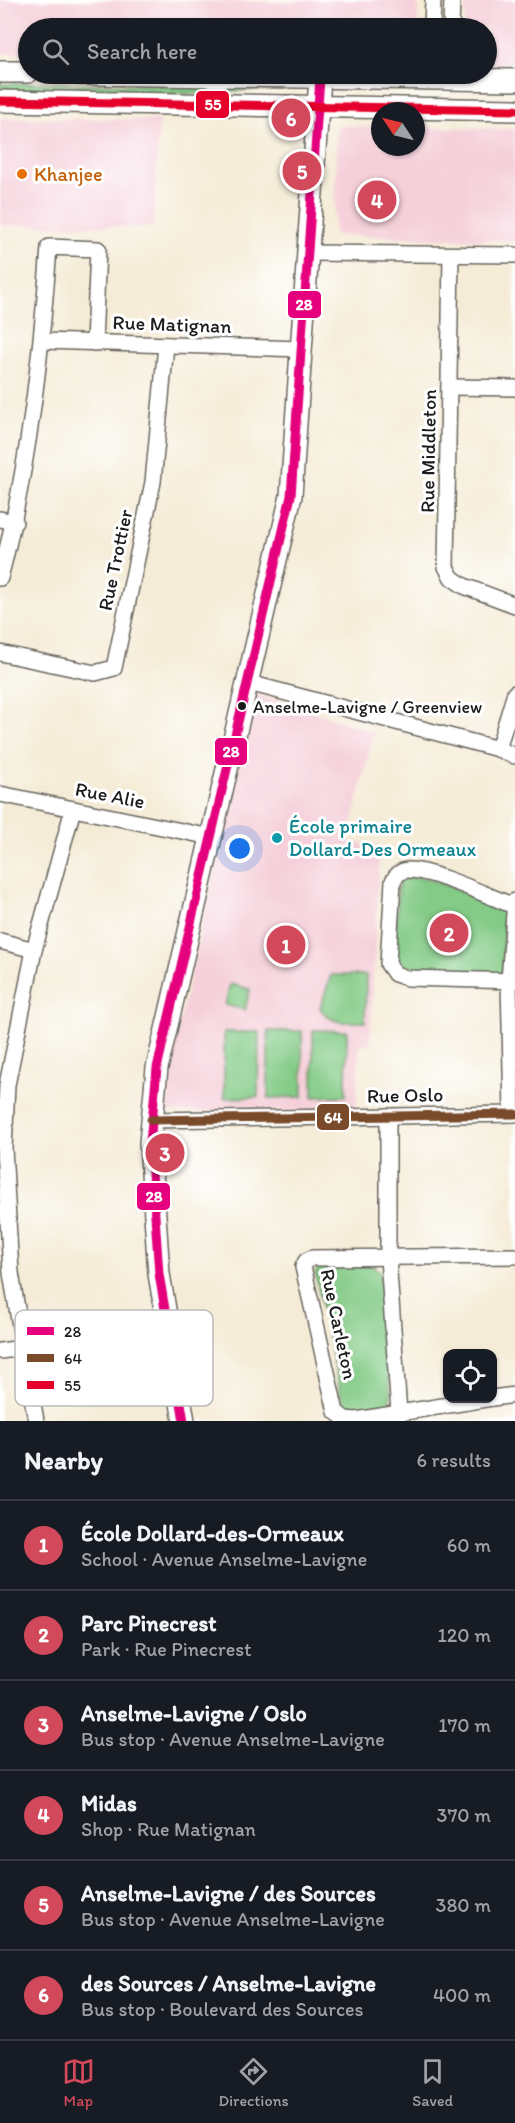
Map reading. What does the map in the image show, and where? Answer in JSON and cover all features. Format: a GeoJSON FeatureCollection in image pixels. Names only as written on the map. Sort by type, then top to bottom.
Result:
{"type":"FeatureCollection","features":[{"type":"Feature","properties":{"kind":"street"},"geometry":{"type":"LineString","coordinates":[[432,18],[433,0]]}},
{"type":"Feature","properties":{"kind":"street"},"geometry":{"type":"LineString","coordinates":[[451,18],[452,0]]}},
{"type":"Feature","properties":{"kind":"street"},"geometry":{"type":"LineString","coordinates":[[0,72],[18,72]]}},
{"type":"Feature","properties":{"kind":"street"},"geometry":{"type":"LineString","coordinates":[[497,79],[515,80]]}},
{"type":"Feature","properties":{"kind":"street"},"geometry":{"type":"LineString","coordinates":[[165,1310],[159,1274],[150,1143],[157,1068],[291,496],[320,84]]}},
{"type":"Feature","properties":{"kind":"street"},"geometry":{"type":"LineString","coordinates":[[0,101],[515,110]]}},
{"type":"Feature","properties":{"kind":"street"},"geometry":{"type":"LineString","coordinates":[[0,578],[7,520],[42,341],[50,247],[98,249],[94,343]]}},
{"type":"Feature","properties":{"kind":"street"},"geometry":{"type":"LineString","coordinates":[[309,253],[515,255]]}},
{"type":"Feature","properties":{"kind":"street","name":"Rue Middleton"},"geometry":{"type":"LineString","coordinates":[[451,255],[446,567],[452,578],[464,586],[515,604]]}},
{"type":"Feature","properties":{"kind":"street","name":"Rue Matignan"},"geometry":{"type":"LineString","coordinates":[[42,341],[301,349]]}},
{"type":"Feature","properties":{"kind":"street","name":"Rue Trottier"},"geometry":{"type":"LineString","coordinates":[[0,653],[95,673],[114,668],[153,482],[166,345]]}},
{"type":"Feature","properties":{"kind":"street"},"geometry":{"type":"LineString","coordinates":[[450,387],[515,387]]}},
{"type":"Feature","properties":{"kind":"street"},"geometry":{"type":"LineString","coordinates":[[249,683],[498,749],[515,756]]}},
{"type":"Feature","properties":{"kind":"street"},"geometry":{"type":"LineString","coordinates":[[498,749],[515,693]]}},
{"type":"Feature","properties":{"kind":"street","name":"Rue Alie"},"geometry":{"type":"LineString","coordinates":[[0,794],[211,837]]}},
{"type":"Feature","properties":{"kind":"street"},"geometry":{"type":"LineString","coordinates":[[17,1310],[11,1273],[4,1148],[7,1085],[34,950],[73,809]]}},
{"type":"Feature","properties":{"kind":"street"},"geometry":{"type":"LineString","coordinates":[[512,981],[407,978],[395,974],[388,964],[393,881],[397,874],[405,870],[424,872],[514,903],[513,1114]]}},
{"type":"Feature","properties":{"kind":"street"},"geometry":{"type":"LineString","coordinates":[[0,941],[34,950]]}},
{"type":"Feature","properties":{"kind":"street","name":"Rue Oslo"},"geometry":{"type":"LineString","coordinates":[[152,1120],[513,1114]]}},
{"type":"Feature","properties":{"kind":"street"},"geometry":{"type":"LineString","coordinates":[[388,1116],[388,1258],[399,1413]]}},
{"type":"Feature","properties":{"kind":"street"},"geometry":{"type":"LineString","coordinates":[[388,1258],[515,1256]]}},
{"type":"Feature","properties":{"kind":"street","name":"Rue Carleton"},"geometry":{"type":"LineString","coordinates":[[388,1258],[312,1258],[303,1267],[336,1412],[345,1419],[356,1420],[461,1403]]}},
{"type":"Feature","properties":{"kind":"street"},"geometry":{"type":"LineString","coordinates":[[0,1351],[15,1349]]}},
{"type":"Feature","properties":{"kind":"street","name":"Rue Carleton"},"geometry":{"type":"LineString","coordinates":[[497,1397],[515,1395]]}},
{"type":"Feature","properties":{"kind":"street"},"geometry":{"type":"LineString","coordinates":[[33,1406],[36,1421]]}},
{"type":"Feature","properties":{"kind":"street"},"geometry":{"type":"LineString","coordinates":[[181,1406],[184,1421]]}},
{"type":"Feature","properties":{"kind":"shaded area"},"geometry":{"type":"Polygon","coordinates":[[[0,0],[297,2],[297,0],[418,0],[418,18],[18,18],[18,54],[0,53],[0,0]]]}},
{"type":"Feature","properties":{"kind":"shaded area"},"geometry":{"type":"Polygon","coordinates":[[[465,0],[515,0],[515,64],[497,63],[497,18],[465,18],[465,0]]]}},
{"type":"Feature","properties":{"kind":"shaded area"},"geometry":{"type":"Polygon","coordinates":[[[0,118],[159,120],[153,227],[0,225],[0,118]]]}},
{"type":"Feature","properties":{"kind":"shaded area"},"geometry":{"type":"Polygon","coordinates":[[[337,126],[371,127],[371,156],[425,156],[425,127],[515,129],[515,241],[334,235],[337,126]]]}},
{"type":"Feature","properties":{"kind":"shaded area"},"geometry":{"type":"Polygon","coordinates":[[[255,693],[374,732],[348,841],[380,846],[370,1043],[359,1046],[356,1110],[167,1112],[173,1051],[255,693]]]}},
{"type":"Feature","properties":{"kind":"green space"},"geometry":{"type":"Polygon","coordinates":[[[0,84],[258,87],[258,89],[212,94],[0,90],[0,84]]]}},
{"type":"Feature","properties":{"kind":"green space"},"geometry":{"type":"Polygon","coordinates":[[[409,877],[425,878],[503,905],[503,974],[411,974],[399,970],[393,962],[399,882],[409,877]]]}},
{"type":"Feature","properties":{"kind":"green space"},"geometry":{"type":"Polygon","coordinates":[[[331,975],[366,975],[365,1022],[335,1020],[320,1008],[331,975]]]}},
{"type":"Feature","properties":{"kind":"green space"},"geometry":{"type":"Polygon","coordinates":[[[230,984],[250,989],[245,1010],[225,1005],[230,984]]]}},
{"type":"Feature","properties":{"kind":"green space"},"geometry":{"type":"Polygon","coordinates":[[[313,1030],[347,1031],[346,1096],[313,1097],[313,1030]]]}},
{"type":"Feature","properties":{"kind":"green space"},"geometry":{"type":"Polygon","coordinates":[[[268,1031],[302,1031],[303,1097],[268,1098],[268,1031]]]}},
{"type":"Feature","properties":{"kind":"green space"},"geometry":{"type":"Polygon","coordinates":[[[224,1032],[259,1032],[258,1097],[224,1098],[224,1032]]]}},
{"type":"Feature","properties":{"kind":"green space"},"geometry":{"type":"Polygon","coordinates":[[[325,1263],[371,1265],[380,1271],[391,1395],[389,1404],[384,1409],[354,1413],[346,1409],[342,1402],[315,1273],[325,1263]]]}},
{"type":"Feature","properties":{"kind":"transit line","name":"28"},"geometry":{"type":"LineString","coordinates":[[165,1310],[159,1274],[150,1143],[157,1068],[291,496],[320,84]]}},
{"type":"Feature","properties":{"kind":"transit line","name":"55"},"geometry":{"type":"LineString","coordinates":[[0,101],[515,110]]}},
{"type":"Feature","properties":{"kind":"transit line","name":"64"},"geometry":{"type":"LineString","coordinates":[[151,1120],[515,1114]]}},
{"type":"Feature","properties":{"kind":"transit line","name":"28"},"geometry":{"type":"LineString","coordinates":[[181,1406],[184,1421]]}},
{"type":"Feature","properties":{"kind":"place","name":"des Sources / Anselme-Lavigne"},"geometry":{"type":"Point","coordinates":[291,118]}},
{"type":"Feature","properties":{"kind":"place","name":"Anselme-Lavigne / des Sources"},"geometry":{"type":"Point","coordinates":[302,171]}},
{"type":"Feature","properties":{"kind":"place","name":"Khanjee"},"geometry":{"type":"Point","coordinates":[22,174]}},
{"type":"Feature","properties":{"kind":"place","name":"Midas"},"geometry":{"type":"Point","coordinates":[377,200]}},
{"type":"Feature","properties":{"kind":"place","name":"Anselme-Lavigne / Greenview"},"geometry":{"type":"Point","coordinates":[242,706]}},
{"type":"Feature","properties":{"kind":"place","name":"École primaire Dollard-Des Ormeaux"},"geometry":{"type":"Point","coordinates":[277,838]}},
{"type":"Feature","properties":{"kind":"place","name":"Parc Pinecrest"},"geometry":{"type":"Point","coordinates":[449,933]}},
{"type":"Feature","properties":{"kind":"place","name":"École Dollard-des-Ormeaux"},"geometry":{"type":"Point","coordinates":[286,945]}},
{"type":"Feature","properties":{"kind":"place","name":"Anselme-Lavigne / Oslo"},"geometry":{"type":"Point","coordinates":[165,1153]}}]}
